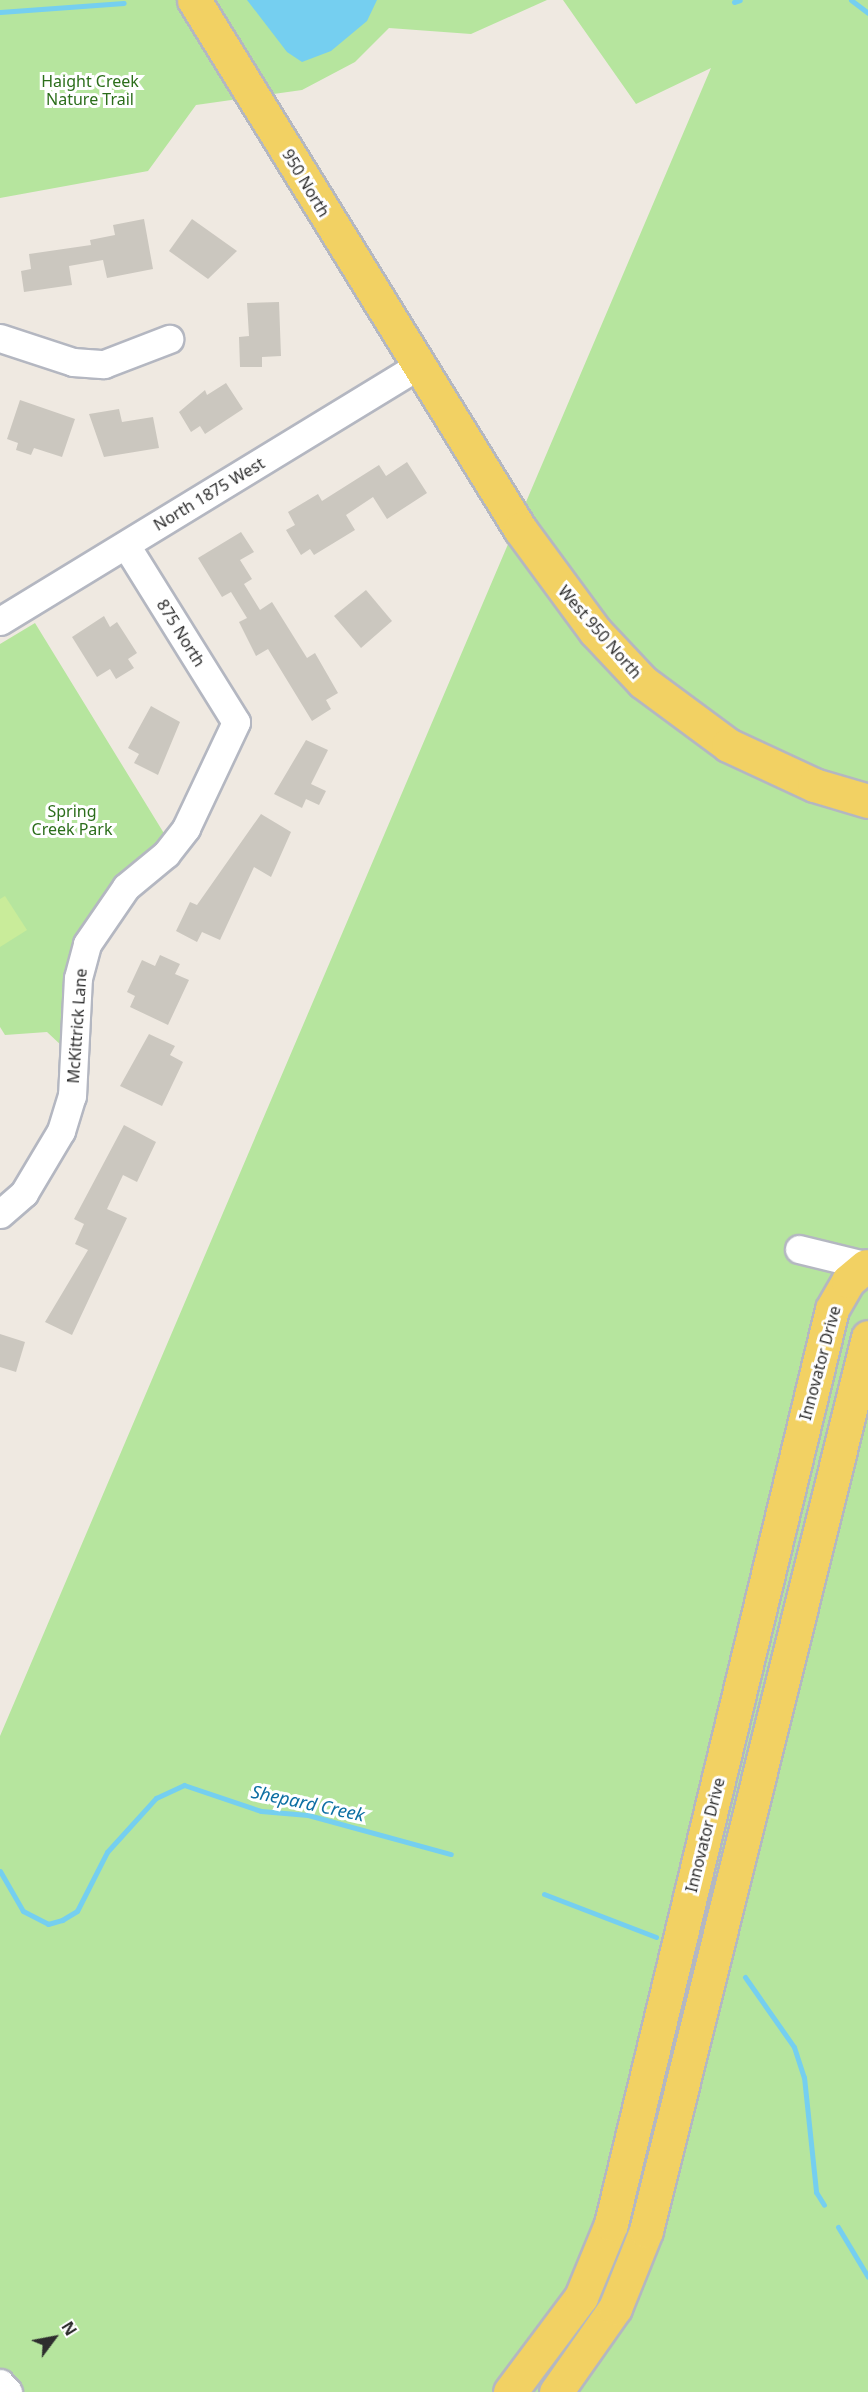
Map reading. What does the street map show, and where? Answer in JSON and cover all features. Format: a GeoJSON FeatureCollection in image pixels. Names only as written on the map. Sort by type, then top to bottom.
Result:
{"type":"FeatureCollection","features":[{"type":"Feature","properties":{"kind":"main road","name":"950 North"},"geometry":{"type":"LineString","coordinates":[[194,0],[418,366]]}},
{"type":"Feature","properties":{"kind":"main road","name":"West 950 North"},"geometry":{"type":"LineString","coordinates":[[418,366],[540,560],[634,674],[728,745],[813,785],[868,801]]}},
{"type":"Feature","properties":{"kind":"main road","name":"Innovator Drive"},"geometry":{"type":"LineString","coordinates":[[510,2392],[571,2313],[608,2232],[829,1319],[841,1291],[868,1265]]}},
{"type":"Feature","properties":{"kind":"main road"},"geometry":{"type":"LineString","coordinates":[[556,2392],[615,2308],[646,2231],[868,1337]]}},
{"type":"Feature","properties":{"kind":"street"},"geometry":{"type":"LineString","coordinates":[[0,338],[73,362],[104,364],[169,339]]}},
{"type":"Feature","properties":{"kind":"street","name":"North 1875 West"},"geometry":{"type":"LineString","coordinates":[[1,620],[418,366]]}},
{"type":"Feature","properties":{"kind":"street","name":"875 North"},"geometry":{"type":"LineString","coordinates":[[126,545],[236,722]]}},
{"type":"Feature","properties":{"kind":"street","name":"McKittrick Lane"},"geometry":{"type":"LineString","coordinates":[[0,1214],[30,1185],[61,1131],[72,1096],[78,978],[87,944],[126,887],[166,854],[186,828],[236,722]]}},
{"type":"Feature","properties":{"kind":"street"},"geometry":{"type":"LineString","coordinates":[[799,1249],[868,1265]]}},
{"type":"Feature","properties":{"kind":"street"},"geometry":{"type":"LineString","coordinates":[[0,2383],[8,2392]]}},
{"type":"Feature","properties":{"kind":"green space","name":"Haight Creek Nature Trail"},"geometry":{"type":"Polygon","coordinates":[[[0,0],[547,0],[471,34],[389,28],[355,62],[302,90],[196,105],[148,171],[0,198],[0,0]]]}},
{"type":"Feature","properties":{"kind":"green space"},"geometry":{"type":"Polygon","coordinates":[[[563,0],[868,0],[868,2392],[0,2392],[0,1736],[711,68],[636,104],[563,0]]]}},
{"type":"Feature","properties":{"kind":"green space","name":"Spring Creek Park"},"geometry":{"type":"Polygon","coordinates":[[[35,623],[165,835],[108,888],[78,936],[66,971],[62,1046],[47,1032],[5,1035],[0,1027],[0,644],[35,623]]]}},
{"type":"Feature","properties":{"kind":"green space"},"geometry":{"type":"Polygon","coordinates":[[[5,896],[27,930],[0,947],[0,899],[5,896]]]}},
{"type":"Feature","properties":{"kind":"water"},"geometry":{"type":"Polygon","coordinates":[[[247,0],[377,0],[367,21],[331,51],[302,62],[287,52],[247,0]]]}},
{"type":"Feature","properties":{"kind":"building"},"geometry":{"type":"Polygon","coordinates":[[[144,219],[153,269],[107,278],[103,260],[69,266],[72,285],[24,292],[21,271],[31,269],[29,254],[91,245],[90,240],[115,235],[113,225],[144,219]]]}},
{"type":"Feature","properties":{"kind":"building"},"geometry":{"type":"Polygon","coordinates":[[[192,219],[237,251],[208,279],[169,251],[192,219]]]}},
{"type":"Feature","properties":{"kind":"building"},"geometry":{"type":"Polygon","coordinates":[[[279,302],[281,356],[262,357],[262,367],[240,367],[239,337],[249,336],[247,303],[279,302]]]}},
{"type":"Feature","properties":{"kind":"building"},"geometry":{"type":"Polygon","coordinates":[[[226,383],[243,409],[205,434],[200,426],[191,432],[179,412],[205,390],[207,395],[226,383]]]}},
{"type":"Feature","properties":{"kind":"building"},"geometry":{"type":"Polygon","coordinates":[[[20,400],[75,419],[62,457],[34,448],[31,455],[16,450],[18,443],[7,439],[20,400]]]}},
{"type":"Feature","properties":{"kind":"building"},"geometry":{"type":"Polygon","coordinates":[[[119,409],[122,422],[153,417],[159,448],[104,457],[89,414],[119,409]]]}},
{"type":"Feature","properties":{"kind":"building"},"geometry":{"type":"Polygon","coordinates":[[[407,462],[427,493],[387,519],[373,497],[346,515],[355,530],[314,555],[310,549],[301,555],[286,530],[295,525],[288,512],[318,494],[322,501],[379,465],[386,476],[407,462]]]}},
{"type":"Feature","properties":{"kind":"building"},"geometry":{"type":"Polygon","coordinates":[[[241,532],[254,552],[240,560],[252,579],[244,584],[260,610],[272,602],[307,658],[315,653],[338,693],[326,700],[331,709],[312,721],[268,649],[256,656],[239,622],[247,618],[231,592],[222,597],[198,558],[241,532]]]}},
{"type":"Feature","properties":{"kind":"building"},"geometry":{"type":"Polygon","coordinates":[[[366,590],[392,621],[361,648],[334,616],[366,590]]]}},
{"type":"Feature","properties":{"kind":"building"},"geometry":{"type":"Polygon","coordinates":[[[104,616],[110,627],[117,622],[137,653],[128,659],[134,668],[116,679],[110,669],[97,677],[72,637],[104,616]]]}},
{"type":"Feature","properties":{"kind":"building"},"geometry":{"type":"Polygon","coordinates":[[[151,706],[180,722],[158,775],[134,763],[139,754],[128,748],[151,706]]]}},
{"type":"Feature","properties":{"kind":"building"},"geometry":{"type":"Polygon","coordinates":[[[306,740],[328,750],[311,784],[326,791],[319,805],[306,799],[302,808],[274,794],[306,740]]]}},
{"type":"Feature","properties":{"kind":"building"},"geometry":{"type":"Polygon","coordinates":[[[261,814],[291,832],[271,877],[254,867],[220,940],[202,932],[197,942],[176,931],[190,902],[197,905],[261,814]]]}},
{"type":"Feature","properties":{"kind":"building"},"geometry":{"type":"Polygon","coordinates":[[[160,955],[180,964],[175,974],[189,980],[168,1025],[130,1007],[135,996],[127,992],[142,960],[155,966],[160,955]]]}},
{"type":"Feature","properties":{"kind":"building"},"geometry":{"type":"Polygon","coordinates":[[[149,1034],[175,1046],[170,1055],[183,1062],[162,1106],[120,1086],[149,1034]]]}},
{"type":"Feature","properties":{"kind":"building"},"geometry":{"type":"Polygon","coordinates":[[[124,1125],[156,1142],[137,1182],[123,1175],[107,1209],[127,1218],[72,1335],[45,1322],[88,1250],[75,1244],[84,1224],[74,1219],[124,1125]]]}},
{"type":"Feature","properties":{"kind":"building"},"geometry":{"type":"Polygon","coordinates":[[[0,1334],[25,1342],[16,1372],[0,1367],[0,1334]]]}},
{"type":"Feature","properties":{"kind":"waterway"},"geometry":{"type":"LineString","coordinates":[[734,2],[740,0]]}},
{"type":"Feature","properties":{"kind":"waterway"},"geometry":{"type":"LineString","coordinates":[[851,0],[868,13]]}},
{"type":"Feature","properties":{"kind":"waterway"},"geometry":{"type":"LineString","coordinates":[[0,12],[124,3]]}},
{"type":"Feature","properties":{"kind":"waterway","name":"Shepard Creek"},"geometry":{"type":"LineString","coordinates":[[0,1871],[23,1911],[48,1924],[62,1920],[77,1911],[107,1852],[156,1798],[184,1785],[261,1811],[308,1815],[451,1854]]}},
{"type":"Feature","properties":{"kind":"waterway","name":"Shepard Creek"},"geometry":{"type":"LineString","coordinates":[[544,1894],[656,1937]]}},
{"type":"Feature","properties":{"kind":"waterway","name":"Shepard Creek"},"geometry":{"type":"LineString","coordinates":[[745,1977],[794,2047],[804,2077],[816,2192],[824,2205]]}},
{"type":"Feature","properties":{"kind":"waterway","name":"Shepard Creek"},"geometry":{"type":"LineString","coordinates":[[838,2227],[868,2277]]}}]}
